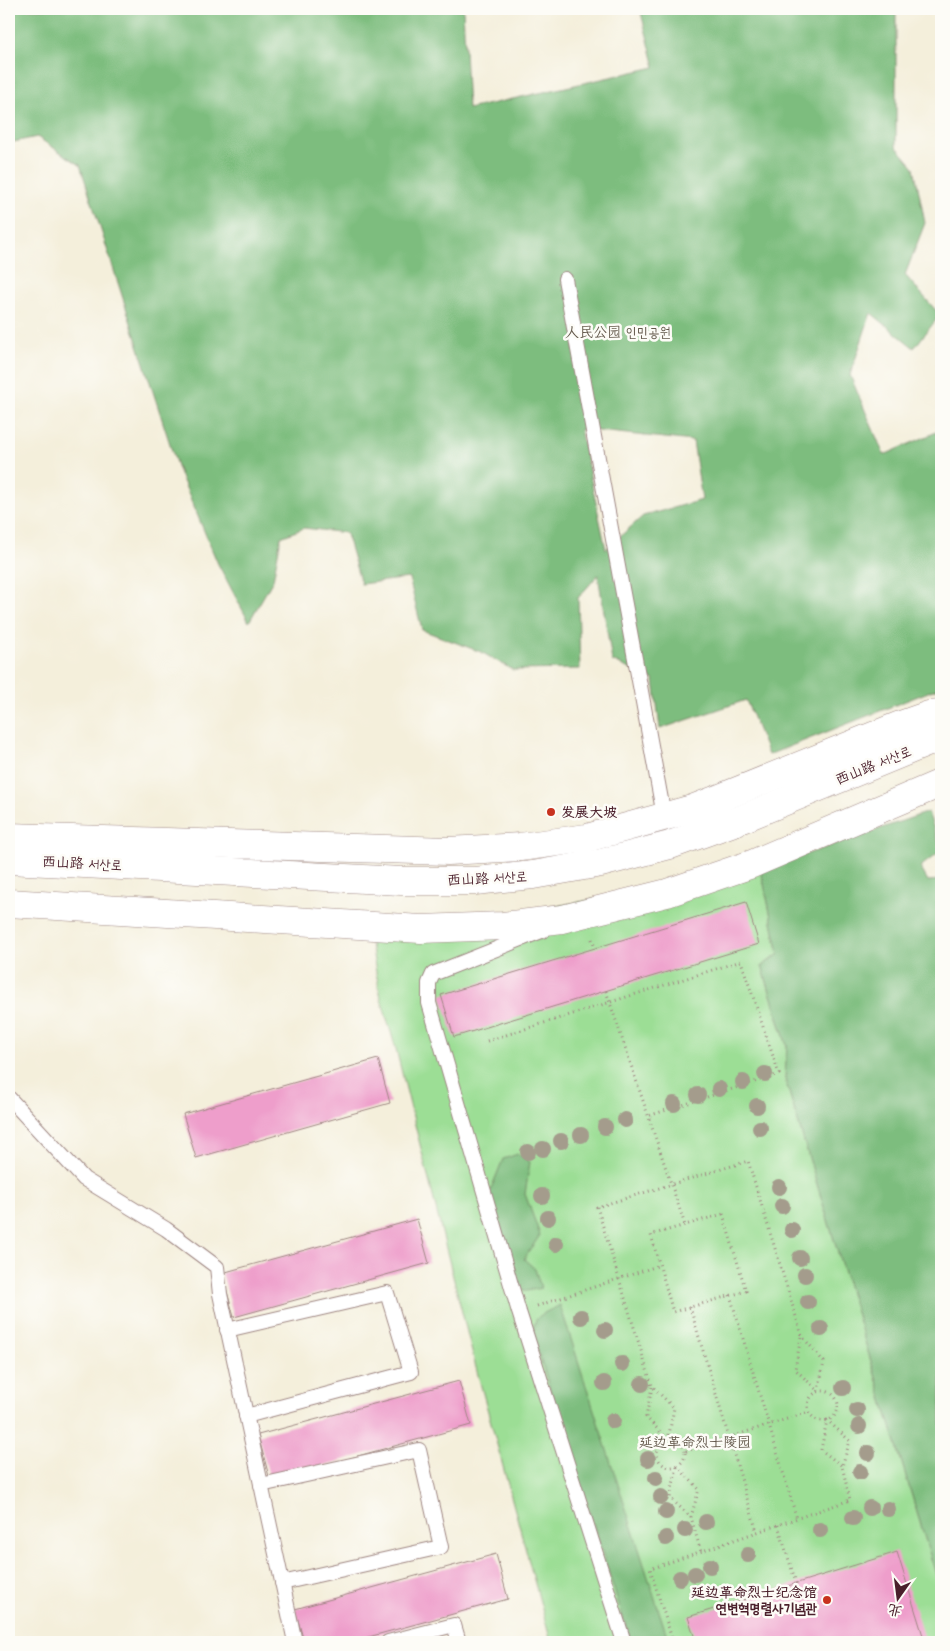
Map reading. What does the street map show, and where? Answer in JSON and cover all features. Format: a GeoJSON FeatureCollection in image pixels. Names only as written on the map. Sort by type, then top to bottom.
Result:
{"type":"FeatureCollection","features":[{"type":"Feature","properties":{"kind":"street"},"geometry":{"type":"LineString","coordinates":[[9,837],[448,851],[520,847],[587,838],[715,800],[898,726],[941,714]]}},
{"type":"Feature","properties":{"kind":"street","name":"西山路 서산로"},"geometry":{"type":"LineString","coordinates":[[9,860],[401,881],[475,880],[533,875],[601,863],[670,845],[739,820],[941,737]]}},
{"type":"Feature","properties":{"kind":"street"},"geometry":{"type":"LineString","coordinates":[[9,903],[421,929],[503,926],[562,919],[667,893],[752,864],[941,783]]}},
{"type":"Feature","properties":{"kind":"lane"},"geometry":{"type":"LineString","coordinates":[[565,279],[664,816]]}},
{"type":"Feature","properties":{"kind":"lane"},"geometry":{"type":"LineString","coordinates":[[586,914],[432,974],[429,983],[429,1003],[519,1312],[624,1642]]}},
{"type":"Feature","properties":{"kind":"lane"},"geometry":{"type":"LineString","coordinates":[[9,1098],[84,1179],[166,1229],[217,1267],[227,1330],[295,1642]]}},
{"type":"Feature","properties":{"kind":"lane"},"geometry":{"type":"LineString","coordinates":[[227,1330],[387,1293],[411,1372],[246,1416]]}},
{"type":"Feature","properties":{"kind":"lane"},"geometry":{"type":"LineString","coordinates":[[261,1485],[419,1450],[441,1548],[282,1583]]}},
{"type":"Feature","properties":{"kind":"lane"},"geometry":{"type":"LineString","coordinates":[[388,1642],[454,1626],[459,1642]]}},
{"type":"Feature","properties":{"kind":"path"},"geometry":{"type":"LineString","coordinates":[[487,1041],[741,961],[779,1074],[648,1116]]}},
{"type":"Feature","properties":{"kind":"path"},"geometry":{"type":"LineString","coordinates":[[606,990],[686,1225]]}},
{"type":"Feature","properties":{"kind":"path"},"geometry":{"type":"LineString","coordinates":[[668,1440],[646,1417],[652,1386],[597,1207],[748,1161],[802,1336],[824,1362],[818,1391]]}},
{"type":"Feature","properties":{"kind":"path"},"geometry":{"type":"LineString","coordinates":[[723,1214],[746,1291],[673,1312],[651,1235],[686,1225],[723,1214]]}},
{"type":"Feature","properties":{"kind":"path"},"geometry":{"type":"LineString","coordinates":[[519,1312],[660,1265]]}},
{"type":"Feature","properties":{"kind":"path"},"geometry":{"type":"LineString","coordinates":[[730,1295],[797,1519]]}},
{"type":"Feature","properties":{"kind":"path"},"geometry":{"type":"LineString","coordinates":[[690,1307],[757,1532]]}},
{"type":"Feature","properties":{"kind":"path"},"geometry":{"type":"LineString","coordinates":[[802,1336],[795,1369],[818,1391]]}},
{"type":"Feature","properties":{"kind":"path"},"geometry":{"type":"LineString","coordinates":[[652,1386],[674,1408],[668,1440]]}},
{"type":"Feature","properties":{"kind":"path"},"geometry":{"type":"LineString","coordinates":[[818,1391],[828,1391],[836,1397],[838,1401],[837,1411],[832,1418],[817,1420],[809,1412],[810,1397],[818,1391]]}},
{"type":"Feature","properties":{"kind":"path"},"geometry":{"type":"LineString","coordinates":[[686,1451],[809,1412]]}},
{"type":"Feature","properties":{"kind":"path"},"geometry":{"type":"LineString","coordinates":[[827,1420],[821,1450],[842,1466]]}},
{"type":"Feature","properties":{"kind":"path"},"geometry":{"type":"LineString","coordinates":[[673,1642],[650,1569],[850,1500],[842,1466],[850,1441],[827,1420]]}},
{"type":"Feature","properties":{"kind":"path"},"geometry":{"type":"LineString","coordinates":[[672,1439],[681,1442],[686,1451],[684,1460],[677,1466],[668,1467],[660,1462],[658,1458],[660,1444],[672,1439]]}},
{"type":"Feature","properties":{"kind":"path"},"geometry":{"type":"LineString","coordinates":[[677,1466],[670,1498],[691,1517],[701,1552]]}},
{"type":"Feature","properties":{"kind":"path"},"geometry":{"type":"LineString","coordinates":[[677,1466],[699,1490],[691,1517]]}},
{"type":"Feature","properties":{"kind":"path"},"geometry":{"type":"LineString","coordinates":[[778,1525],[796,1584]]}},
{"type":"Feature","properties":{"kind":"green space","name":"人民公园 인민공원"},"geometry":{"type":"Polygon","coordinates":[[[9,9],[463,9],[468,109],[655,67],[640,9],[896,9],[896,146],[914,167],[925,223],[905,275],[940,315],[914,348],[871,313],[850,375],[884,455],[941,430],[941,687],[768,755],[746,700],[660,729],[654,680],[612,661],[598,575],[578,598],[580,669],[513,670],[481,652],[422,630],[409,578],[361,584],[346,533],[304,528],[281,537],[273,580],[249,622],[218,564],[178,469],[80,165],[37,137],[9,143],[9,9]],[[580,429],[606,549],[643,516],[702,500],[693,441],[580,429]]]}},
{"type":"Feature","properties":{"kind":"green space"},"geometry":{"type":"Polygon","coordinates":[[[928,812],[941,849],[941,851],[920,867],[928,881],[941,880],[941,1591],[785,1079],[787,1046],[762,966],[779,954],[761,870],[928,812]]]}},
{"type":"Feature","properties":{"kind":"green space","name":"延边革命烈士陵园"},"geometry":{"type":"Polygon","coordinates":[[[761,870],[779,954],[762,966],[787,1046],[785,1079],[941,1591],[941,1642],[551,1642],[475,1364],[396,1049],[381,999],[370,939],[761,870]]]}},
{"type":"Feature","properties":{"kind":"green space"},"geometry":{"type":"Polygon","coordinates":[[[518,1154],[530,1162],[525,1194],[540,1235],[524,1259],[535,1269],[541,1288],[527,1291],[518,1288],[489,1194],[503,1159],[518,1154]]]}},
{"type":"Feature","properties":{"kind":"green space"},"geometry":{"type":"Polygon","coordinates":[[[560,1305],[669,1642],[631,1642],[533,1336],[533,1329],[537,1319],[560,1305]]]}},
{"type":"Feature","properties":{"kind":"building"},"geometry":{"type":"Polygon","coordinates":[[[746,902],[759,944],[454,1037],[441,995],[746,902]]]}},
{"type":"Feature","properties":{"kind":"building"},"geometry":{"type":"Polygon","coordinates":[[[378,1059],[390,1103],[196,1158],[183,1114],[378,1059]]]}},
{"type":"Feature","properties":{"kind":"building"},"geometry":{"type":"Polygon","coordinates":[[[417,1219],[429,1263],[234,1317],[222,1273],[417,1219]]]}},
{"type":"Feature","properties":{"kind":"building"},"geometry":{"type":"Polygon","coordinates":[[[459,1381],[471,1425],[270,1480],[258,1435],[459,1381]]]}},
{"type":"Feature","properties":{"kind":"building","name":"延边革命烈士纪念馆 연변혁명렬사기념관"},"geometry":{"type":"Polygon","coordinates":[[[897,1552],[925,1642],[696,1642],[688,1617],[897,1552]]]}},
{"type":"Feature","properties":{"kind":"building"},"geometry":{"type":"Polygon","coordinates":[[[496,1554],[508,1599],[350,1642],[304,1642],[295,1609],[496,1554]]]}},
{"type":"Feature","properties":{"kind":"place","name":"发展大坡"},"geometry":{"type":"Point","coordinates":[551,812]}},
{"type":"Feature","properties":{"kind":"place","name":"延边革命烈士纪念馆 연변혁명렬사기념관"},"geometry":{"type":"Point","coordinates":[827,1600]}}]}
